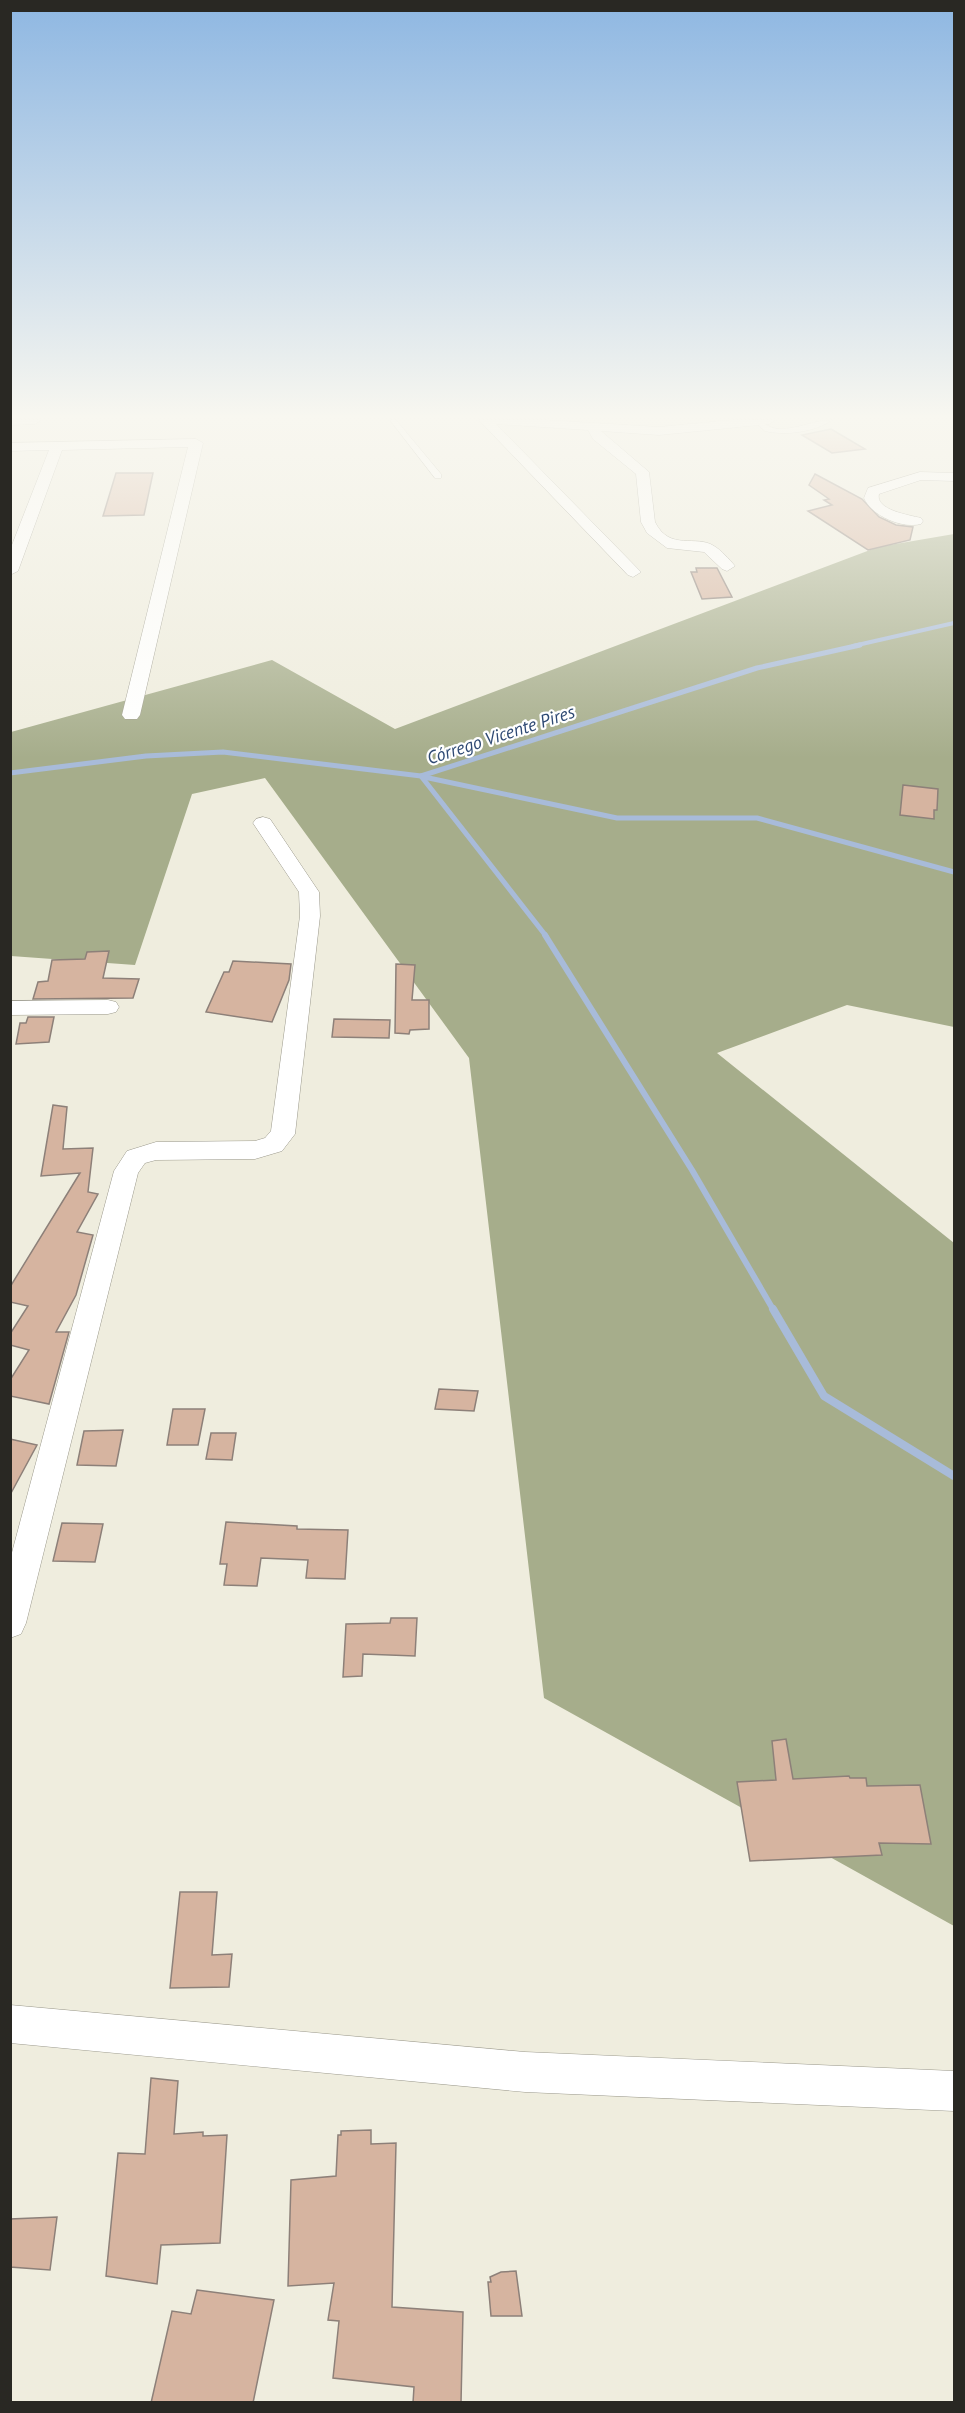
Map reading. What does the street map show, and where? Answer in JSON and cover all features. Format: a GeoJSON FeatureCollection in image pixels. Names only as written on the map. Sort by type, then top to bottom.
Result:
{"type":"FeatureCollection","features":[{"type":"Feature","properties":{"kind":"street"},"geometry":{"type":"LineString","coordinates":[[10,571],[24,533]]}},
{"type":"Feature","properties":{"kind":"street"},"geometry":{"type":"LineString","coordinates":[[131,715],[175,533]]}},
{"type":"Feature","properties":{"kind":"street"},"geometry":{"type":"LineString","coordinates":[[595,533],[633,572]]}},
{"type":"Feature","properties":{"kind":"street"},"geometry":{"type":"LineString","coordinates":[[655,533],[672,545],[708,548],[728,566]]}},
{"type":"Feature","properties":{"kind":"street"},"geometry":{"type":"LineString","coordinates":[[10,1623],[126,1171],[136,1157],[156,1151],[255,1150],[273,1146],[283,1134],[310,908],[309,892],[263,823]]}},
{"type":"Feature","properties":{"kind":"street"},"geometry":{"type":"LineString","coordinates":[[10,1008],[108,1007]]}},
{"type":"Feature","properties":{"kind":"street"},"geometry":{"type":"LineString","coordinates":[[10,2024],[525,2072],[954,2091]]}},
{"type":"Feature","properties":{"kind":"green space"},"geometry":{"type":"Polygon","coordinates":[[[954,534],[954,1027],[847,1005],[717,1053],[954,1243],[954,1926],[544,1698],[469,1058],[265,778],[192,794],[135,965],[11,956],[11,732],[272,660],[395,729],[878,547],[954,534]]]}},
{"type":"Feature","properties":{"kind":"building"},"geometry":{"type":"Polygon","coordinates":[[[841,533],[912,533],[910,540],[868,550],[841,533]]]}},
{"type":"Feature","properties":{"kind":"building"},"geometry":{"type":"Polygon","coordinates":[[[696,568],[717,568],[732,597],[702,599],[691,572],[697,572],[696,568]]]}},
{"type":"Feature","properties":{"kind":"building"},"geometry":{"type":"Polygon","coordinates":[[[903,785],[938,789],[934,819],[900,815],[903,785]]]}},
{"type":"Feature","properties":{"kind":"building"},"geometry":{"type":"Polygon","coordinates":[[[109,951],[103,978],[139,979],[133,998],[33,999],[38,982],[48,981],[52,960],[85,959],[87,952],[109,951]]]}},
{"type":"Feature","properties":{"kind":"building"},"geometry":{"type":"Polygon","coordinates":[[[233,961],[291,964],[289,980],[272,1022],[206,1012],[224,972],[229,972],[233,961]]]}},
{"type":"Feature","properties":{"kind":"building"},"geometry":{"type":"Polygon","coordinates":[[[396,964],[415,965],[412,1000],[429,1000],[429,1029],[410,1030],[409,1034],[395,1033],[396,964]]]}},
{"type":"Feature","properties":{"kind":"building"},"geometry":{"type":"Polygon","coordinates":[[[28,1017],[54,1017],[49,1042],[16,1044],[20,1023],[26,1023],[28,1017]]]}},
{"type":"Feature","properties":{"kind":"building"},"geometry":{"type":"Polygon","coordinates":[[[334,1019],[390,1020],[389,1038],[332,1037],[334,1019]]]}},
{"type":"Feature","properties":{"kind":"building"},"geometry":{"type":"Polygon","coordinates":[[[53,1105],[67,1107],[63,1149],[93,1148],[88,1192],[98,1194],[77,1232],[93,1235],[76,1295],[56,1332],[69,1332],[49,1404],[10,1396],[10,1380],[29,1350],[10,1345],[10,1334],[28,1306],[10,1302],[10,1287],[80,1173],[41,1176],[53,1105]]]}},
{"type":"Feature","properties":{"kind":"building"},"geometry":{"type":"Polygon","coordinates":[[[439,1389],[478,1391],[474,1411],[435,1409],[439,1389]]]}},
{"type":"Feature","properties":{"kind":"building"},"geometry":{"type":"Polygon","coordinates":[[[173,1409],[205,1409],[198,1445],[167,1445],[173,1409]]]}},
{"type":"Feature","properties":{"kind":"building"},"geometry":{"type":"Polygon","coordinates":[[[123,1430],[116,1466],[77,1465],[84,1431],[123,1430]]]}},
{"type":"Feature","properties":{"kind":"building"},"geometry":{"type":"Polygon","coordinates":[[[211,1433],[236,1433],[232,1460],[206,1459],[211,1433]]]}},
{"type":"Feature","properties":{"kind":"building"},"geometry":{"type":"Polygon","coordinates":[[[10,1439],[37,1445],[10,1495],[10,1439]]]}},
{"type":"Feature","properties":{"kind":"building"},"geometry":{"type":"Polygon","coordinates":[[[226,1522],[297,1526],[297,1529],[348,1530],[345,1579],[306,1578],[308,1560],[261,1558],[257,1586],[224,1585],[227,1564],[220,1564],[226,1522]]]}},
{"type":"Feature","properties":{"kind":"building"},"geometry":{"type":"Polygon","coordinates":[[[62,1523],[103,1524],[95,1562],[53,1561],[62,1523]]]}},
{"type":"Feature","properties":{"kind":"building"},"geometry":{"type":"Polygon","coordinates":[[[391,1618],[417,1618],[415,1656],[363,1654],[362,1676],[343,1677],[346,1624],[390,1623],[391,1618]]]}},
{"type":"Feature","properties":{"kind":"building"},"geometry":{"type":"Polygon","coordinates":[[[786,1739],[793,1779],[849,1776],[850,1778],[866,1778],[867,1786],[920,1785],[931,1844],[879,1843],[882,1855],[750,1861],[737,1782],[776,1780],[772,1741],[786,1739]]]}},
{"type":"Feature","properties":{"kind":"building"},"geometry":{"type":"Polygon","coordinates":[[[180,1892],[217,1892],[212,1955],[232,1954],[229,1987],[170,1988],[180,1892]]]}},
{"type":"Feature","properties":{"kind":"building"},"geometry":{"type":"Polygon","coordinates":[[[151,2078],[178,2081],[174,2134],[203,2132],[203,2136],[227,2135],[220,2243],[161,2245],[157,2284],[106,2276],[118,2153],[145,2154],[151,2078]]]}},
{"type":"Feature","properties":{"kind":"building"},"geometry":{"type":"Polygon","coordinates":[[[371,2130],[371,2144],[396,2143],[392,2307],[463,2312],[461,2403],[413,2403],[414,2387],[333,2378],[339,2321],[328,2320],[334,2283],[288,2286],[291,2180],[336,2176],[338,2135],[341,2135],[341,2131],[371,2130]]]}},
{"type":"Feature","properties":{"kind":"building"},"geometry":{"type":"Polygon","coordinates":[[[57,2217],[50,2270],[10,2267],[10,2219],[57,2217]]]}},
{"type":"Feature","properties":{"kind":"building"},"geometry":{"type":"Polygon","coordinates":[[[516,2271],[522,2316],[491,2316],[488,2282],[491,2282],[490,2277],[501,2272],[516,2271]]]}},
{"type":"Feature","properties":{"kind":"building"},"geometry":{"type":"Polygon","coordinates":[[[197,2290],[274,2300],[253,2403],[151,2403],[172,2311],[191,2314],[197,2290]]]}},
{"type":"Feature","properties":{"kind":"waterway","name":"Córrego Vicente Pires"},"geometry":{"type":"LineString","coordinates":[[853,646],[954,623]]}},
{"type":"Feature","properties":{"kind":"waterway","name":"Córrego Vicente Pires"},"geometry":{"type":"LineString","coordinates":[[421,776],[757,668],[860,645]]}},
{"type":"Feature","properties":{"kind":"waterway","name":"Córrego Vicente Pires"},"geometry":{"type":"LineString","coordinates":[[10,773],[146,756],[223,752],[421,776]]}},
{"type":"Feature","properties":{"kind":"waterway"},"geometry":{"type":"LineString","coordinates":[[421,776],[546,936]]}},
{"type":"Feature","properties":{"kind":"waterway"},"geometry":{"type":"LineString","coordinates":[[424,777],[617,818],[757,818],[954,872]]}},
{"type":"Feature","properties":{"kind":"waterway"},"geometry":{"type":"LineString","coordinates":[[545,935],[692,1170],[774,1311]]}},
{"type":"Feature","properties":{"kind":"waterway"},"geometry":{"type":"LineString","coordinates":[[773,1309],[824,1396],[954,1476]]}}]}
